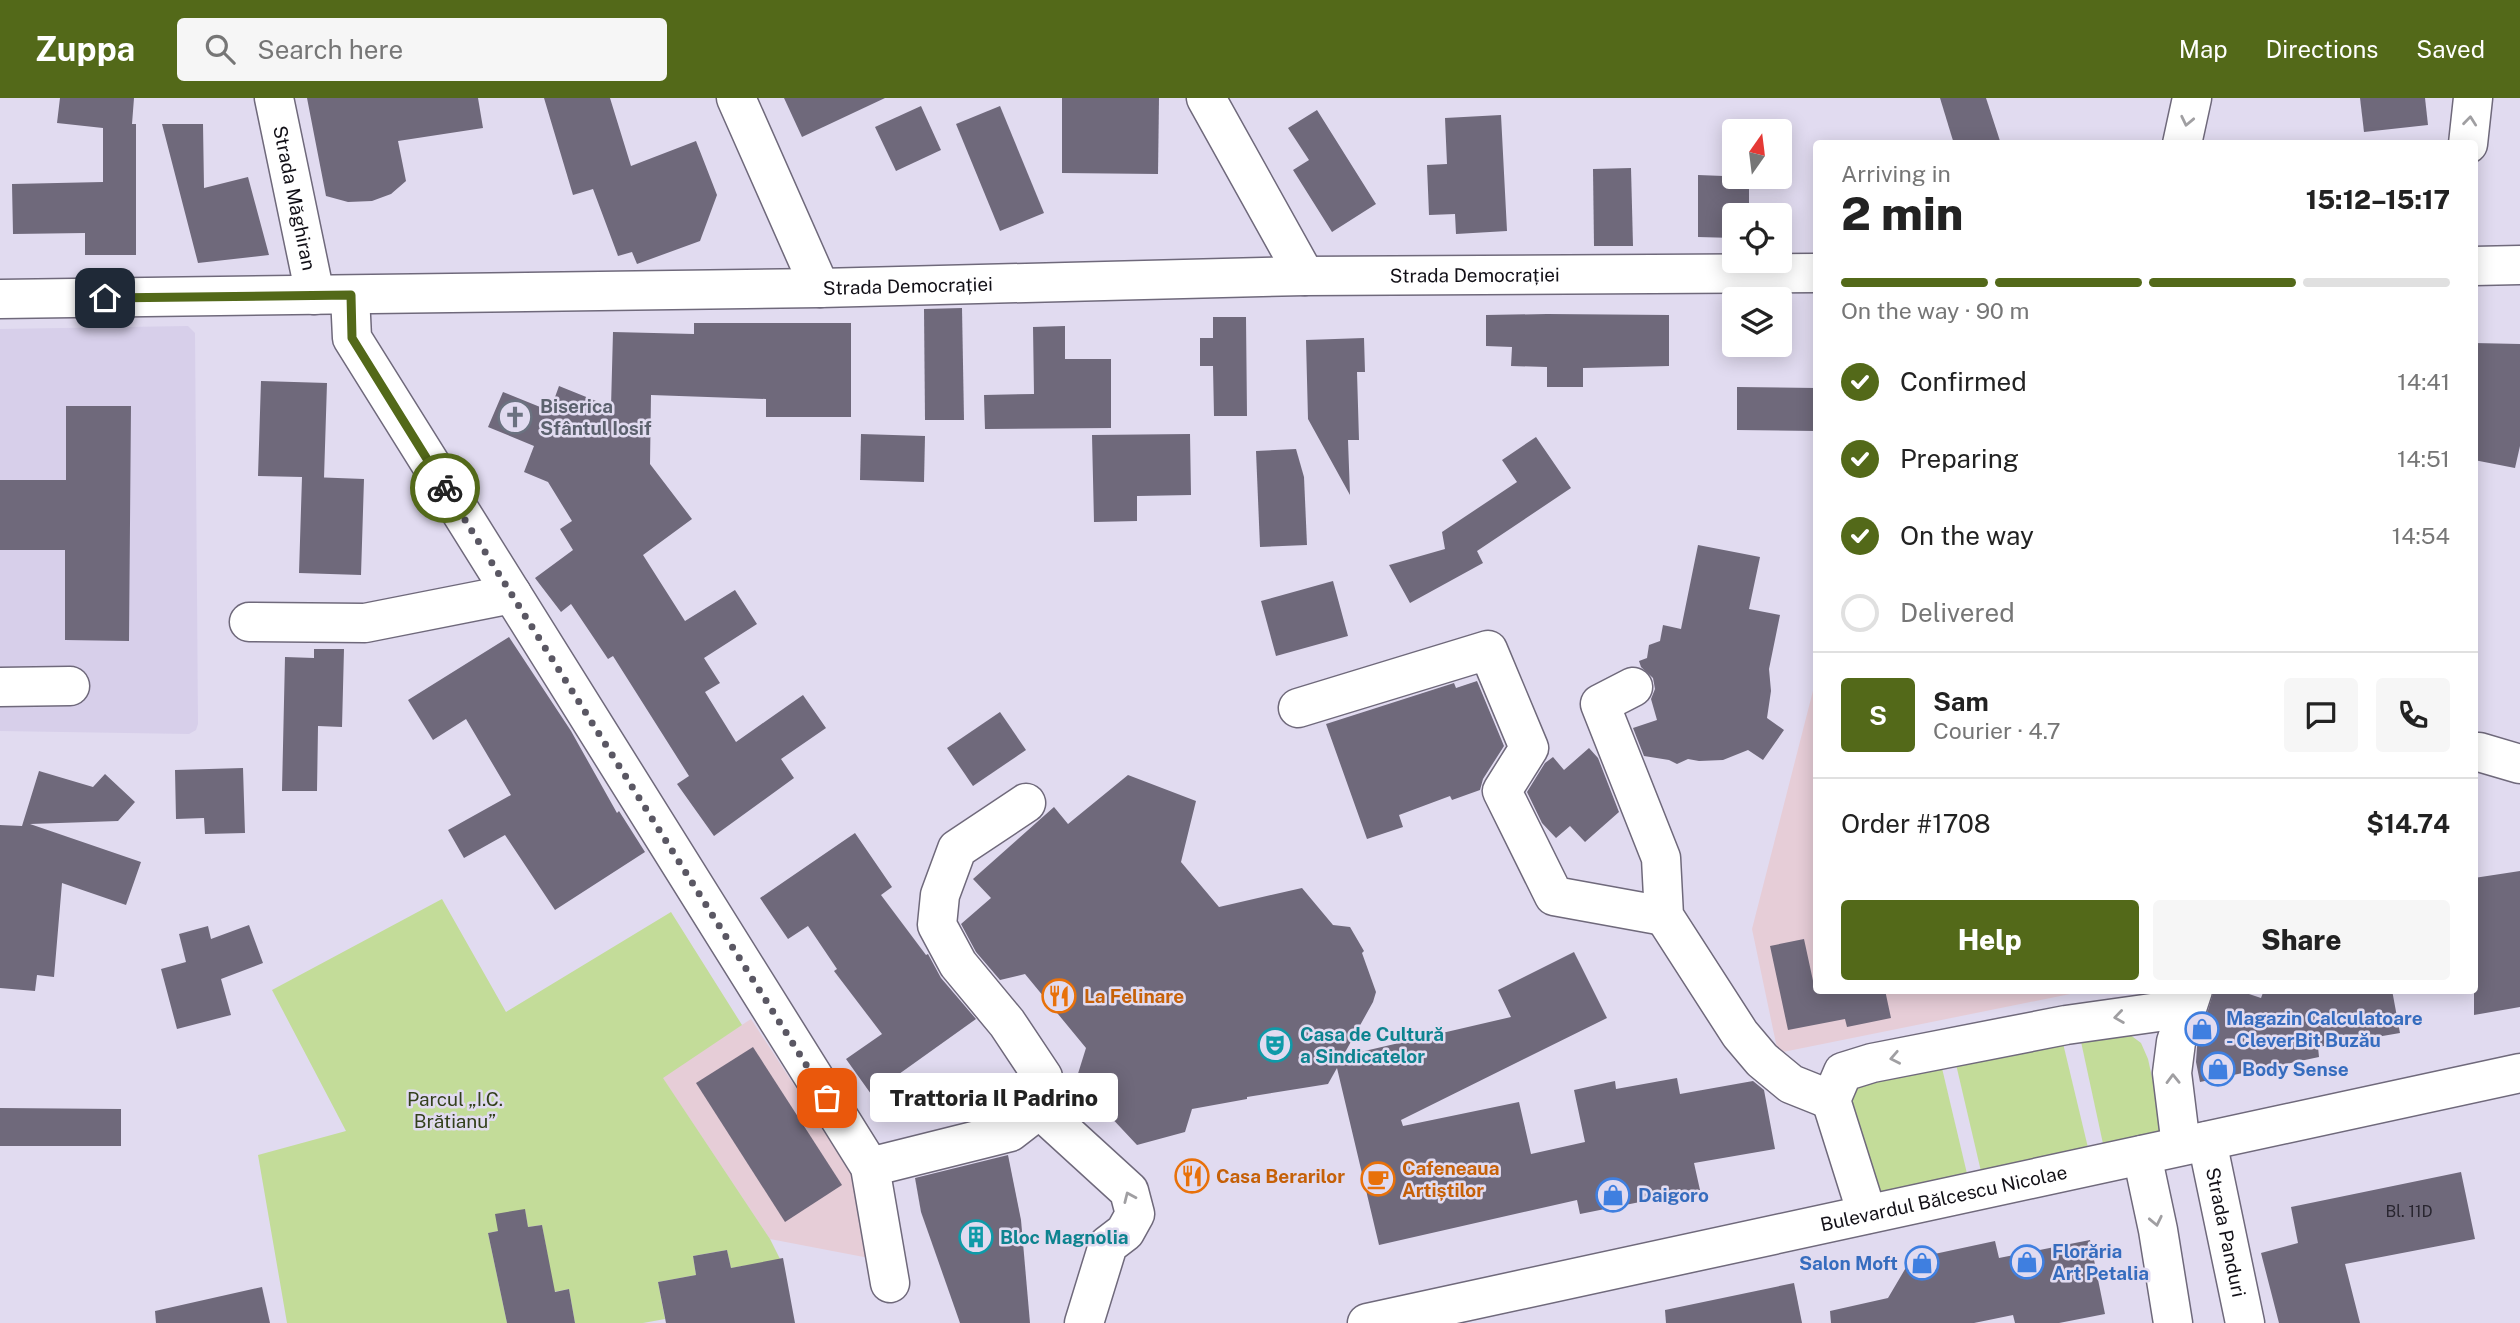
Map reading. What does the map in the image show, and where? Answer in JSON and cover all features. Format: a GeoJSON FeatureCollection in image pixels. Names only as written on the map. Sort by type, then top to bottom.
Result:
{"type":"FeatureCollection","features":[{"type":"Feature","properties":{"kind":"street","name":"Strada Măghiran"},"geometry":{"type":"LineString","coordinates":[[274,98],[333,295],[352,338],[870,1167]]}},
{"type":"Feature","properties":{"kind":"street"},"geometry":{"type":"LineString","coordinates":[[736,98],[820,288]]}},
{"type":"Feature","properties":{"kind":"street"},"geometry":{"type":"LineString","coordinates":[[1206,98],[1305,276]]}},
{"type":"Feature","properties":{"kind":"street"},"geometry":{"type":"LineString","coordinates":[[2183,140],[2192,98]]}},
{"type":"Feature","properties":{"kind":"street"},"geometry":{"type":"LineString","coordinates":[[2468,140],[2473,98]]}},
{"type":"Feature","properties":{"kind":"street"},"geometry":{"type":"LineString","coordinates":[[2478,266],[2520,265]]}},
{"type":"Feature","properties":{"kind":"street","name":"Strada Democrației"},"geometry":{"type":"LineString","coordinates":[[0,299],[820,288],[1305,276],[1813,273]]}},
{"type":"Feature","properties":{"kind":"street"},"geometry":{"type":"LineString","coordinates":[[249,622],[365,623],[512,594]]}},
{"type":"Feature","properties":{"kind":"street"},"geometry":{"type":"LineString","coordinates":[[1298,708],[1488,650],[1529,748],[1502,791],[1554,896],[1664,916]]}},
{"type":"Feature","properties":{"kind":"street"},"geometry":{"type":"LineString","coordinates":[[0,687],[70,686]]}},
{"type":"Feature","properties":{"kind":"street"},"geometry":{"type":"LineString","coordinates":[[1633,687],[1600,704],[1661,858],[1664,916],[1740,1034],[1762,1060],[1791,1084],[1831,1100]]}},
{"type":"Feature","properties":{"kind":"street"},"geometry":{"type":"LineString","coordinates":[[2479,752],[2520,764]]}},
{"type":"Feature","properties":{"kind":"street"},"geometry":{"type":"LineString","coordinates":[[890,1283],[870,1167],[1010,1132],[1032,1115],[1045,1091],[1043,1077],[1007,1023],[958,964],[937,925],[940,895],[957,849],[1026,803]]}},
{"type":"Feature","properties":{"kind":"street"},"geometry":{"type":"LineString","coordinates":[[1867,1214],[1831,1100],[1843,1072],[1872,1063],[2190,999]]}},
{"type":"Feature","properties":{"kind":"street","name":"Strada Panduri"},"geometry":{"type":"LineString","coordinates":[[2190,999],[2176,1042],[2172,1073],[2245,1323]]}},
{"type":"Feature","properties":{"kind":"street","name":"Bulevardul Bălcescu Nicolae"},"geometry":{"type":"LineString","coordinates":[[1367,1323],[2520,1073]]}},
{"type":"Feature","properties":{"kind":"street"},"geometry":{"type":"LineString","coordinates":[[1037,1107],[1129,1191],[1135,1214],[1125,1232],[1108,1245],[1084,1323]]}},
{"type":"Feature","properties":{"kind":"street"},"geometry":{"type":"LineString","coordinates":[[2142,1154],[2158,1230],[2165,1321]]}},
{"type":"Feature","properties":{"kind":"shaded area"},"geometry":{"type":"Polygon","coordinates":[[[188,326],[195,333],[196,730],[189,734],[0,731],[0,329],[188,326]]]}},
{"type":"Feature","properties":{"kind":"shaded area"},"geometry":{"type":"Polygon","coordinates":[[[1813,691],[1813,994],[2070,994],[1778,1053],[1752,929],[1813,691]]]}},
{"type":"Feature","properties":{"kind":"shaded area"},"geometry":{"type":"Polygon","coordinates":[[[751,1019],[858,1183],[869,1258],[770,1239],[662,1077],[751,1019]]]}},
{"type":"Feature","properties":{"kind":"green space","name":"Parcul „I.C. Brătianu”"},"geometry":{"type":"Polygon","coordinates":[[[442,899],[506,1012],[671,912],[742,1025],[663,1078],[770,1239],[785,1269],[749,1265],[731,1268],[727,1250],[693,1256],[696,1275],[658,1282],[665,1319],[643,1323],[575,1323],[569,1289],[548,1293],[548,1258],[542,1225],[528,1227],[525,1210],[498,1231],[488,1233],[507,1323],[287,1323],[258,1155],[346,1131],[272,990],[442,899]]]}},
{"type":"Feature","properties":{"kind":"green space"},"geometry":{"type":"Polygon","coordinates":[[[2129,1034],[2141,1043],[2148,1059],[2166,1140],[2105,1153],[2080,1037],[2129,1034]]]}},
{"type":"Feature","properties":{"kind":"green space"},"geometry":{"type":"Polygon","coordinates":[[[2062,1039],[2090,1156],[1983,1180],[1955,1060],[2062,1039]]]}},
{"type":"Feature","properties":{"kind":"green space"},"geometry":{"type":"Polygon","coordinates":[[[1941,1064],[1969,1182],[1872,1203],[1851,1113],[1854,1089],[1872,1077],[1941,1064]]]}},
{"type":"Feature","properties":{"kind":"building"},"geometry":{"type":"Polygon","coordinates":[[[60,98],[134,98],[132,124],[136,124],[136,255],[85,255],[85,233],[13,234],[12,184],[103,182],[103,128],[57,123],[60,98]]]}},
{"type":"Feature","properties":{"kind":"building"},"geometry":{"type":"Polygon","coordinates":[[[307,98],[478,98],[483,128],[398,141],[406,181],[391,194],[372,201],[348,202],[326,196],[307,98]]]}},
{"type":"Feature","properties":{"kind":"building"},"geometry":{"type":"Polygon","coordinates":[[[544,98],[610,98],[631,166],[696,141],[717,195],[700,241],[637,264],[632,252],[618,256],[593,189],[573,195],[544,98]]]}},
{"type":"Feature","properties":{"kind":"building"},"geometry":{"type":"Polygon","coordinates":[[[784,98],[885,98],[802,137],[784,98]]]}},
{"type":"Feature","properties":{"kind":"building"},"geometry":{"type":"Polygon","coordinates":[[[1062,98],[1159,98],[1158,174],[1062,173],[1062,98]]]}},
{"type":"Feature","properties":{"kind":"building"},"geometry":{"type":"Polygon","coordinates":[[[1940,98],[1986,98],[2000,140],[1953,140],[1940,98]]]}},
{"type":"Feature","properties":{"kind":"building"},"geometry":{"type":"Polygon","coordinates":[[[2360,98],[2425,98],[2428,125],[2364,132],[2360,98]]]}},
{"type":"Feature","properties":{"kind":"building"},"geometry":{"type":"Polygon","coordinates":[[[921,106],[941,150],[896,171],[875,127],[921,106]]]}},
{"type":"Feature","properties":{"kind":"building"},"geometry":{"type":"Polygon","coordinates":[[[1000,106],[1044,213],[1000,231],[956,124],[1000,106]]]}},
{"type":"Feature","properties":{"kind":"building"},"geometry":{"type":"Polygon","coordinates":[[[1317,110],[1376,204],[1332,232],[1293,170],[1309,160],[1288,128],[1317,110]]]}},
{"type":"Feature","properties":{"kind":"building"},"geometry":{"type":"Polygon","coordinates":[[[1501,115],[1507,231],[1456,234],[1455,214],[1429,215],[1427,165],[1447,164],[1445,118],[1501,115]]]}},
{"type":"Feature","properties":{"kind":"building"},"geometry":{"type":"Polygon","coordinates":[[[162,124],[203,124],[204,188],[248,177],[269,255],[198,263],[162,124]]]}},
{"type":"Feature","properties":{"kind":"building"},"geometry":{"type":"Polygon","coordinates":[[[1631,168],[1633,246],[1594,246],[1593,169],[1631,168]]]}},
{"type":"Feature","properties":{"kind":"building"},"geometry":{"type":"Polygon","coordinates":[[[1698,175],[1722,176],[1722,189],[1749,189],[1749,203],[1722,203],[1722,238],[1698,237],[1698,175]]]}},
{"type":"Feature","properties":{"kind":"building"},"geometry":{"type":"Polygon","coordinates":[[[962,308],[964,420],[925,420],[924,309],[962,308]]]}},
{"type":"Feature","properties":{"kind":"building"},"geometry":{"type":"Polygon","coordinates":[[[1486,315],[1669,315],[1669,366],[1583,368],[1583,387],[1547,387],[1547,367],[1511,366],[1512,347],[1486,346],[1486,315]]]}},
{"type":"Feature","properties":{"kind":"building"},"geometry":{"type":"Polygon","coordinates":[[[1213,317],[1246,317],[1247,416],[1214,416],[1213,366],[1200,366],[1200,338],[1213,338],[1213,317]]]}},
{"type":"Feature","properties":{"kind":"building"},"geometry":{"type":"Polygon","coordinates":[[[694,323],[851,323],[851,417],[766,417],[766,399],[651,395],[650,464],[692,519],[643,555],[685,621],[735,590],[757,624],[704,658],[720,683],[705,692],[736,742],[803,695],[826,728],[781,759],[794,778],[714,836],[677,784],[689,776],[613,656],[608,659],[571,604],[561,612],[535,578],[573,550],[560,529],[572,521],[548,482],[524,472],[534,446],[488,427],[503,392],[550,411],[559,386],[611,407],[613,332],[694,334],[694,323]]]}},
{"type":"Feature","properties":{"kind":"building"},"geometry":{"type":"Polygon","coordinates":[[[1065,326],[1065,359],[1111,359],[1111,428],[985,429],[984,395],[1034,394],[1033,327],[1065,326]]]}},
{"type":"Feature","properties":{"kind":"building"},"geometry":{"type":"Polygon","coordinates":[[[1364,338],[1365,372],[1357,372],[1359,440],[1348,440],[1350,495],[1308,419],[1306,340],[1364,338]]]}},
{"type":"Feature","properties":{"kind":"building"},"geometry":{"type":"Polygon","coordinates":[[[2478,343],[2520,344],[2520,446],[2515,468],[2478,461],[2478,343]]]}},
{"type":"Feature","properties":{"kind":"building"},"geometry":{"type":"Polygon","coordinates":[[[261,381],[327,383],[324,477],[364,479],[361,575],[299,573],[302,477],[258,476],[261,381]]]}},
{"type":"Feature","properties":{"kind":"building"},"geometry":{"type":"Polygon","coordinates":[[[1737,387],[1813,388],[1813,431],[1737,430],[1737,387]]]}},
{"type":"Feature","properties":{"kind":"building"},"geometry":{"type":"Polygon","coordinates":[[[66,406],[131,406],[129,641],[65,640],[65,550],[0,550],[0,480],[66,480],[66,406]]]}},
{"type":"Feature","properties":{"kind":"building"},"geometry":{"type":"Polygon","coordinates":[[[861,434],[925,436],[924,482],[860,480],[861,434]]]}},
{"type":"Feature","properties":{"kind":"building"},"geometry":{"type":"Polygon","coordinates":[[[1190,434],[1191,495],[1137,496],[1137,521],[1094,522],[1092,435],[1190,434]]]}},
{"type":"Feature","properties":{"kind":"building"},"geometry":{"type":"Polygon","coordinates":[[[1536,437],[1571,488],[1477,551],[1483,563],[1410,603],[1389,565],[1445,549],[1442,532],[1517,482],[1502,460],[1536,437]]]}},
{"type":"Feature","properties":{"kind":"building"},"geometry":{"type":"Polygon","coordinates":[[[1296,449],[1304,477],[1307,545],[1260,547],[1256,451],[1296,449]]]}},
{"type":"Feature","properties":{"kind":"building"},"geometry":{"type":"Polygon","coordinates":[[[1698,545],[1760,557],[1749,609],[1780,615],[1769,669],[1771,691],[1767,718],[1784,730],[1763,760],[1748,750],[1723,760],[1688,759],[1677,764],[1644,756],[1633,728],[1657,720],[1651,699],[1655,689],[1653,678],[1641,667],[1639,661],[1647,658],[1649,645],[1660,641],[1663,625],[1681,629],[1698,545]]]}},
{"type":"Feature","properties":{"kind":"building"},"geometry":{"type":"Polygon","coordinates":[[[1333,581],[1348,636],[1276,656],[1261,601],[1333,581]]]}},
{"type":"Feature","properties":{"kind":"building"},"geometry":{"type":"Polygon","coordinates":[[[509,637],[571,731],[617,813],[619,811],[645,852],[555,910],[505,835],[464,858],[448,830],[511,795],[466,719],[433,740],[408,700],[509,637]]]}},
{"type":"Feature","properties":{"kind":"building"},"geometry":{"type":"Polygon","coordinates":[[[314,649],[344,649],[342,727],[318,726],[317,791],[282,791],[285,657],[314,658],[314,649]]]}},
{"type":"Feature","properties":{"kind":"building"},"geometry":{"type":"Polygon","coordinates":[[[1477,681],[1504,746],[1483,779],[1480,790],[1452,800],[1450,796],[1399,815],[1403,827],[1367,839],[1326,724],[1454,683],[1456,688],[1477,681]]]}},
{"type":"Feature","properties":{"kind":"building"},"geometry":{"type":"Polygon","coordinates":[[[1000,712],[1026,750],[973,786],[947,748],[1000,712]]]}},
{"type":"Feature","properties":{"kind":"building"},"geometry":{"type":"Polygon","coordinates":[[[1589,748],[1598,758],[1619,812],[1585,842],[1570,826],[1556,838],[1542,823],[1527,792],[1545,763],[1553,757],[1564,770],[1589,748]]]}},
{"type":"Feature","properties":{"kind":"building"},"geometry":{"type":"Polygon","coordinates":[[[243,768],[245,833],[205,834],[204,818],[176,819],[175,770],[243,768]]]}},
{"type":"Feature","properties":{"kind":"building"},"geometry":{"type":"Polygon","coordinates":[[[39,771],[93,787],[105,774],[135,802],[118,821],[30,824],[141,862],[126,905],[62,883],[54,977],[37,975],[35,991],[0,988],[0,825],[22,826],[39,771]]]}},
{"type":"Feature","properties":{"kind":"building"},"geometry":{"type":"Polygon","coordinates":[[[1128,775],[1196,801],[1181,862],[1219,907],[1302,888],[1333,925],[1350,927],[1364,951],[1362,953],[1376,992],[1343,1056],[1511,1017],[1498,990],[1574,952],[1607,1018],[1401,1120],[1403,1126],[1519,1102],[1531,1154],[1585,1142],[1574,1090],[1615,1081],[1616,1089],[1677,1078],[1680,1094],[1753,1081],[1764,1090],[1775,1149],[1694,1163],[1700,1190],[1580,1214],[1577,1200],[1379,1245],[1337,1068],[1328,1084],[1192,1109],[1185,1132],[1137,1145],[1076,1080],[1086,1048],[1025,974],[1000,980],[976,952],[961,924],[991,898],[973,879],[1054,807],[1068,824],[1128,775]]]}},
{"type":"Feature","properties":{"kind":"building"},"geometry":{"type":"Polygon","coordinates":[[[855,833],[892,887],[881,895],[926,955],[928,954],[941,978],[976,1019],[871,1094],[846,1059],[882,1034],[834,971],[837,969],[808,926],[788,939],[760,898],[855,833]]]}},
{"type":"Feature","properties":{"kind":"building"},"geometry":{"type":"Polygon","coordinates":[[[2520,871],[2520,1007],[2474,1015],[2474,994],[2478,994],[2478,877],[2520,871]]]}},
{"type":"Feature","properties":{"kind":"building"},"geometry":{"type":"Polygon","coordinates":[[[249,925],[263,963],[221,979],[231,1015],[177,1029],[161,969],[186,962],[179,934],[208,926],[211,939],[249,925]]]}},
{"type":"Feature","properties":{"kind":"building"},"geometry":{"type":"Polygon","coordinates":[[[1804,939],[1813,981],[1813,994],[1886,994],[1891,1018],[1847,1027],[1845,1019],[1788,1030],[1770,946],[1804,939]]]}},
{"type":"Feature","properties":{"kind":"building"},"geometry":{"type":"Polygon","coordinates":[[[2213,994],[2249,994],[2261,998],[2262,994],[2393,994],[2400,1033],[2318,1047],[2319,1057],[2200,1082],[2196,1062],[2197,1047],[2213,994]]]}},
{"type":"Feature","properties":{"kind":"building"},"geometry":{"type":"Polygon","coordinates":[[[753,1047],[842,1185],[785,1222],[696,1083],[753,1047]]]}},
{"type":"Feature","properties":{"kind":"building"},"geometry":{"type":"Polygon","coordinates":[[[0,1108],[121,1109],[121,1146],[0,1146],[0,1108]]]}},
{"type":"Feature","properties":{"kind":"building","name":"Bloc Magnolia"},"geometry":{"type":"Polygon","coordinates":[[[1008,1155],[1021,1220],[1030,1323],[960,1323],[921,1212],[915,1178],[1008,1155]]]}},
{"type":"Feature","properties":{"kind":"building"},"geometry":{"type":"Polygon","coordinates":[[[2461,1172],[2475,1239],[2345,1264],[2360,1323],[2279,1323],[2261,1253],[2298,1243],[2291,1207],[2461,1172]]]}},
{"type":"Feature","properties":{"kind":"building"},"geometry":{"type":"Polygon","coordinates":[[[525,1209],[528,1227],[542,1225],[555,1292],[569,1289],[575,1323],[507,1323],[488,1233],[498,1231],[495,1214],[525,1209]]]}},
{"type":"Feature","properties":{"kind":"building"},"geometry":{"type":"Polygon","coordinates":[[[2090,1240],[2105,1314],[2059,1323],[2015,1323],[2013,1315],[1974,1323],[1831,1323],[1830,1311],[1888,1298],[1911,1259],[1995,1241],[1999,1258],[2090,1240]]]}},
{"type":"Feature","properties":{"kind":"building"},"geometry":{"type":"Polygon","coordinates":[[[727,1250],[731,1268],[783,1258],[795,1323],[666,1323],[658,1282],[696,1275],[693,1256],[727,1250]]]}},
{"type":"Feature","properties":{"kind":"building"},"geometry":{"type":"Polygon","coordinates":[[[1794,1283],[1802,1323],[1666,1323],[1665,1310],[1794,1283]]]}},
{"type":"Feature","properties":{"kind":"building"},"geometry":{"type":"Polygon","coordinates":[[[262,1287],[270,1323],[156,1323],[155,1311],[262,1287]]]}},
{"type":"Feature","properties":{"kind":"way so far"},"geometry":{"type":"LineString","coordinates":[[445,488],[827,1098]]}},
{"type":"Feature","properties":{"kind":"place","name":"Biserica Sfântul Iosif"},"geometry":{"type":"Point","coordinates":[515,417]}},
{"type":"Feature","properties":{"kind":"place","name":"La Felinare"},"geometry":{"type":"Point","coordinates":[1059,996]}},
{"type":"Feature","properties":{"kind":"place","name":"Magazin Calculatoare - CleverBit Buzău"},"geometry":{"type":"Point","coordinates":[2202,1029]}},
{"type":"Feature","properties":{"kind":"place","name":"Casa de Cultură a Sindicatelor"},"geometry":{"type":"Point","coordinates":[1275,1045]}},
{"type":"Feature","properties":{"kind":"place","name":"Body Sense"},"geometry":{"type":"Point","coordinates":[2218,1069]}},
{"type":"Feature","properties":{"kind":"place","name":"Trattoria Il Padrino"},"geometry":{"type":"Point","coordinates":[827,1098]}},
{"type":"Feature","properties":{"kind":"place","name":"Casa Berarilor"},"geometry":{"type":"Point","coordinates":[1192,1176]}},
{"type":"Feature","properties":{"kind":"place","name":"Cafeneaua Artiștilor"},"geometry":{"type":"Point","coordinates":[1378,1179]}},
{"type":"Feature","properties":{"kind":"place","name":"Daigoro"},"geometry":{"type":"Point","coordinates":[1613,1195]}},
{"type":"Feature","properties":{"kind":"place","name":"Bloc Magnolia"},"geometry":{"type":"Point","coordinates":[976,1237]}},
{"type":"Feature","properties":{"kind":"place","name":"Florăria Art Petalia"},"geometry":{"type":"Point","coordinates":[2027,1262]}},
{"type":"Feature","properties":{"kind":"place","name":"Salon Moft"},"geometry":{"type":"Point","coordinates":[1922,1263]}},
{"type":"Feature","properties":{"kind":"route"},"geometry":{"type":"LineString","coordinates":[[105,298],[351,295],[352,338],[445,488]]}}]}
